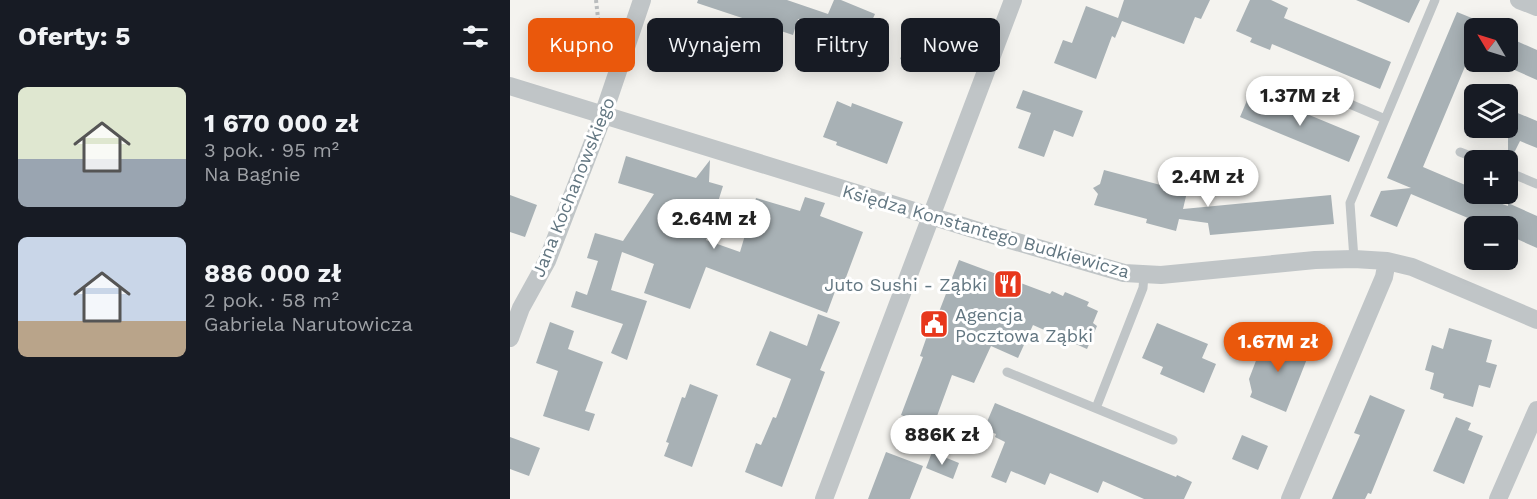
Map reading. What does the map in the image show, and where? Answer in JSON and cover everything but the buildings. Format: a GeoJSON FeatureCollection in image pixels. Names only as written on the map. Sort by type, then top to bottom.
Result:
{"type":"FeatureCollection","features":[{"type":"Feature","properties":{"kind":"street","name":"Jana Kochanowskiego"},"geometry":{"type":"LineString","coordinates":[[635,20],[642,0]]}},
{"type":"Feature","properties":{"kind":"street"},"geometry":{"type":"LineString","coordinates":[[824,499],[1013,0]]}},
{"type":"Feature","properties":{"kind":"street"},"geometry":{"type":"LineString","coordinates":[[1519,0],[1537,7]]}},
{"type":"Feature","properties":{"kind":"street","name":"Jana Kochanowskiego"},"geometry":{"type":"LineString","coordinates":[[510,338],[521,308],[547,261],[617,72]]}},
{"type":"Feature","properties":{"kind":"street","name":"Księdza Konstantego Budkiewicza"},"geometry":{"type":"LineString","coordinates":[[510,86],[1111,270],[1144,275],[1182,274],[1296,262],[1354,259],[1388,261],[1412,267],[1537,320]]}},
{"type":"Feature","properties":{"kind":"street"},"geometry":{"type":"LineString","coordinates":[[1290,499],[1384,278],[1388,261]]}},
{"type":"Feature","properties":{"kind":"street"},"geometry":{"type":"LineString","coordinates":[[1498,499],[1537,410]]}},
{"type":"Feature","properties":{"kind":"lane"},"geometry":{"type":"LineString","coordinates":[[1354,259],[1350,203],[1435,0]]}},
{"type":"Feature","properties":{"kind":"lane"},"geometry":{"type":"LineString","coordinates":[[1299,82],[1384,119]]}},
{"type":"Feature","properties":{"kind":"lane"},"geometry":{"type":"LineString","coordinates":[[1460,152],[1464,154]]}},
{"type":"Feature","properties":{"kind":"lane"},"geometry":{"type":"LineString","coordinates":[[1518,176],[1537,184]]}},
{"type":"Feature","properties":{"kind":"lane"},"geometry":{"type":"LineString","coordinates":[[1096,408],[1143,288],[1144,275]]}},
{"type":"Feature","properties":{"kind":"lane"},"geometry":{"type":"LineString","coordinates":[[1007,372],[1173,440]]}},
{"type":"Feature","properties":{"kind":"path"},"geometry":{"type":"LineString","coordinates":[[596,0],[598,18]]}},
{"type":"Feature","properties":{"kind":"place","name":"Juto Sushi - Ząbki"},"geometry":{"type":"Point","coordinates":[1008,284]}},
{"type":"Feature","properties":{"kind":"place","name":"Agencja Pocztowa Ząbki"},"geometry":{"type":"Point","coordinates":[934,324]}}]}
